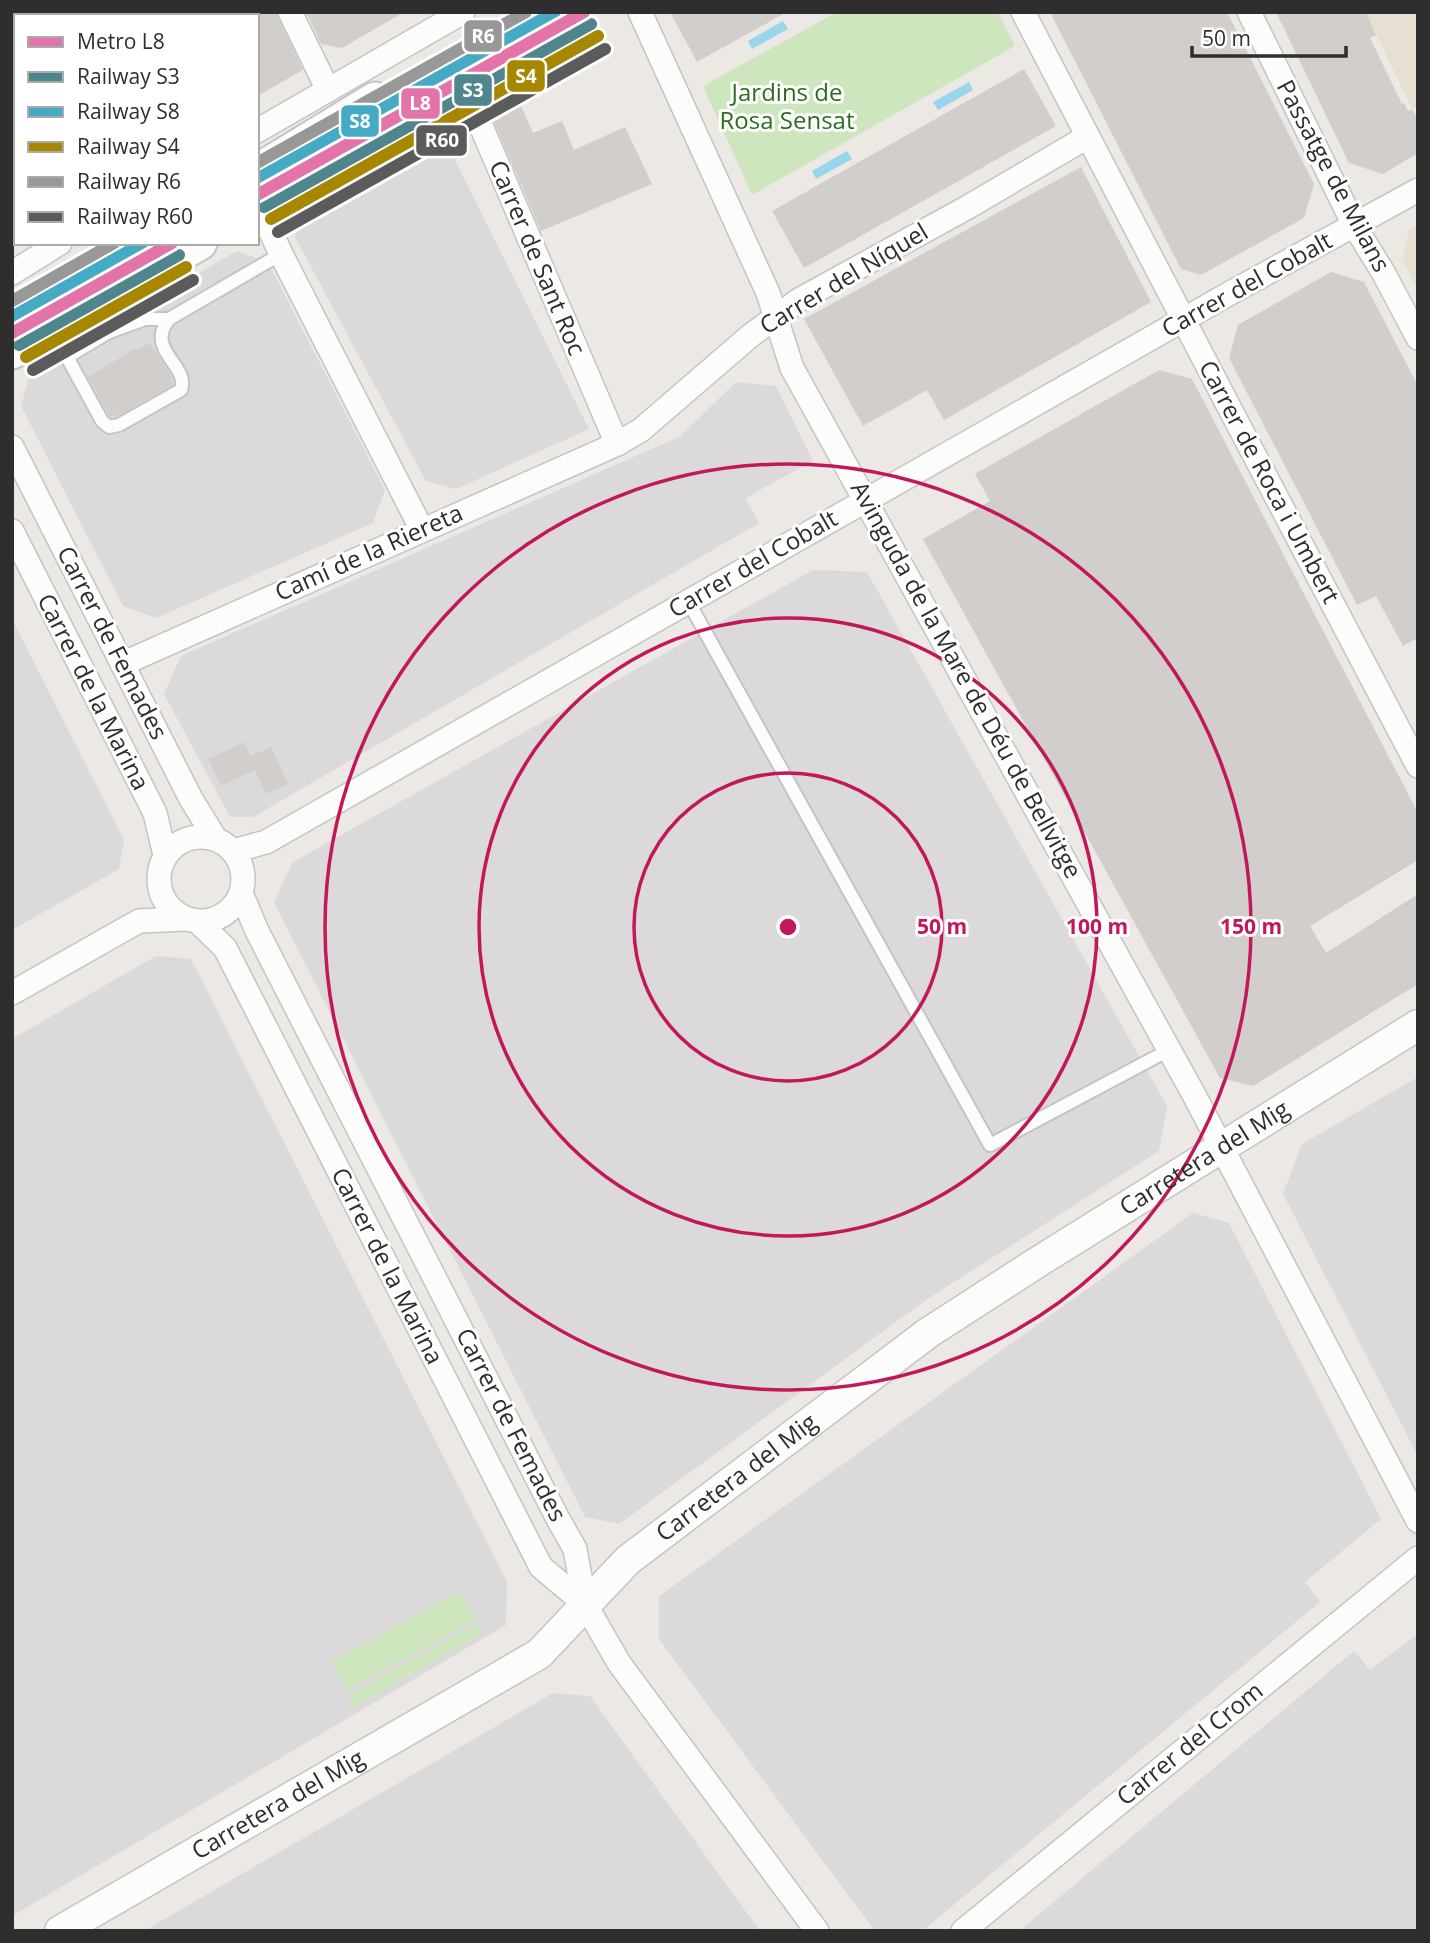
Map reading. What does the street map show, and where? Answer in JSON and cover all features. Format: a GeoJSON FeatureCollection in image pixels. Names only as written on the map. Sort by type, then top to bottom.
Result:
{"type":"FeatureCollection","features":[{"type":"Feature","properties":{"kind":"main road"},"geometry":{"type":"LineString","coordinates":[[259,170],[461,47],[530,12]]}},
{"type":"Feature","properties":{"kind":"main road"},"geometry":{"type":"LineString","coordinates":[[259,205],[288,190],[363,131],[458,72],[542,31],[574,12]]}},
{"type":"Feature","properties":{"kind":"main road"},"geometry":{"type":"LineString","coordinates":[[12,314],[132,245]]}},
{"type":"Feature","properties":{"kind":"main road"},"geometry":{"type":"LineString","coordinates":[[12,352],[60,343],[197,245]]}},
{"type":"Feature","properties":{"kind":"street"},"geometry":{"type":"LineString","coordinates":[[290,12],[328,90]]}},
{"type":"Feature","properties":{"kind":"street"},"geometry":{"type":"LineString","coordinates":[[259,130],[328,90],[434,19],[463,12]]}},
{"type":"Feature","properties":{"kind":"street","name":"Avinguda de la Mare de Déu de Bellvitge"},"geometry":{"type":"LineString","coordinates":[[640,12],[768,293],[792,368],[1222,1147],[1418,1521]]}},
{"type":"Feature","properties":{"kind":"street","name":"Carrer de Roca i Umbert"},"geometry":{"type":"LineString","coordinates":[[1023,12],[1418,766]]}},
{"type":"Feature","properties":{"kind":"street","name":"Passatge de Milans"},"geometry":{"type":"LineString","coordinates":[[1249,12],[1354,225],[1418,338]]}},
{"type":"Feature","properties":{"kind":"street","name":"Carrer de Sant Roc"},"geometry":{"type":"LineString","coordinates":[[458,72],[617,444]]}},
{"type":"Feature","properties":{"kind":"street","name":"Carrer del Níquel"},"geometry":{"type":"LineString","coordinates":[[617,444],[641,430],[775,316],[1087,137]]}},
{"type":"Feature","properties":{"kind":"street","name":"Carrer del Cobalt"},"geometry":{"type":"LineString","coordinates":[[224,845],[267,842],[866,499],[1418,190]]}},
{"type":"Feature","properties":{"kind":"street"},"geometry":{"type":"LineString","coordinates":[[259,208],[422,530]]}},
{"type":"Feature","properties":{"kind":"street"},"geometry":{"type":"LineString","coordinates":[[12,272],[57,245]]}},
{"type":"Feature","properties":{"kind":"street","name":"Camí de la Riereta"},"geometry":{"type":"LineString","coordinates":[[122,664],[617,444]]}},
{"type":"Feature","properties":{"kind":"street","name":"Carrer de Femades"},"geometry":{"type":"LineString","coordinates":[[12,447],[191,799],[224,845]]}},
{"type":"Feature","properties":{"kind":"street","name":"Carrer de la Marina"},"geometry":{"type":"LineString","coordinates":[[12,531],[155,813],[165,855]]}},
{"type":"Feature","properties":{"kind":"street"},"geometry":{"type":"LineString","coordinates":[[12,993],[139,921],[208,921],[228,911],[241,893],[243,871],[224,845],[193,837],[182,840],[165,855],[158,876],[159,887],[168,906],[192,920]]}},
{"type":"Feature","properties":{"kind":"street"},"geometry":{"type":"LineString","coordinates":[[139,921],[159,887]]}},
{"type":"Feature","properties":{"kind":"street","name":"Carrer de Femades"},"geometry":{"type":"LineString","coordinates":[[241,893],[270,956],[575,1549],[585,1604],[619,1663],[817,1931]]}},
{"type":"Feature","properties":{"kind":"street","name":"Carrer de la Marina"},"geometry":{"type":"LineString","coordinates":[[192,920],[225,948],[541,1567],[585,1604]]}},
{"type":"Feature","properties":{"kind":"street","name":"Carretera del Mig"},"geometry":{"type":"LineString","coordinates":[[60,1931],[539,1654],[636,1553],[928,1333],[1418,1025]]}},
{"type":"Feature","properties":{"kind":"street","name":"Carrer del Crom"},"geometry":{"type":"LineString","coordinates":[[963,1931],[1418,1558]]}},
{"type":"Feature","properties":{"kind":"lane"},"geometry":{"type":"LineString","coordinates":[[170,319],[145,318],[109,332],[60,343],[102,421],[109,427],[119,425],[181,390],[183,385],[162,344],[163,327],[170,319],[281,254]]}},
{"type":"Feature","properties":{"kind":"lane"},"geometry":{"type":"LineString","coordinates":[[688,601],[990,1145],[1169,1050]]}},
{"type":"Feature","properties":{"kind":"shaded area"},"geometry":{"type":"Polygon","coordinates":[[[1366,12],[1418,12],[1418,106],[1412,109],[1366,12]]]}},
{"type":"Feature","properties":{"kind":"shaded area"},"geometry":{"type":"Polygon","coordinates":[[[441,132],[589,429],[456,489],[426,481],[295,237],[307,198],[441,132]]]}},
{"type":"Feature","properties":{"kind":"shaded area"},"geometry":{"type":"Polygon","coordinates":[[[1418,225],[1418,290],[1403,261],[1409,229],[1418,225]]]}},
{"type":"Feature","properties":{"kind":"shaded area"},"geometry":{"type":"Polygon","coordinates":[[[237,251],[268,262],[385,490],[373,523],[156,618],[123,606],[21,406],[31,370],[237,251]]]}},
{"type":"Feature","properties":{"kind":"shaded area"},"geometry":{"type":"Polygon","coordinates":[[[736,382],[776,386],[813,461],[745,498],[759,523],[253,817],[230,817],[164,694],[181,656],[679,437],[736,382]]]}},
{"type":"Feature","properties":{"kind":"shaded area"},"geometry":{"type":"Polygon","coordinates":[[[813,570],[867,572],[1167,1106],[1159,1151],[926,1300],[619,1524],[585,1517],[274,902],[293,862],[813,570]]]}},
{"type":"Feature","properties":{"kind":"shaded area"},"geometry":{"type":"Polygon","coordinates":[[[12,619],[124,840],[119,869],[12,930],[12,619]]]}},
{"type":"Feature","properties":{"kind":"shaded area"},"geometry":{"type":"Polygon","coordinates":[[[156,956],[191,959],[507,1582],[506,1625],[12,1916],[12,1039],[156,956]]]}},
{"type":"Feature","properties":{"kind":"shaded area"},"geometry":{"type":"Polygon","coordinates":[[[1418,1077],[1418,1456],[1283,1194],[1302,1144],[1418,1077]]]}},
{"type":"Feature","properties":{"kind":"shaded area"},"geometry":{"type":"Polygon","coordinates":[[[1193,1213],[1229,1223],[1381,1519],[1305,1582],[1320,1602],[922,1931],[874,1930],[659,1639],[659,1596],[1193,1213]]]}},
{"type":"Feature","properties":{"kind":"shaded area"},"geometry":{"type":"Polygon","coordinates":[[[1418,1634],[1418,1931],[1019,1931],[1354,1651],[1370,1670],[1418,1634]]]}},
{"type":"Feature","properties":{"kind":"shaded area"},"geometry":{"type":"Polygon","coordinates":[[[553,1693],[590,1696],[760,1931],[144,1931],[553,1693]]]}},
{"type":"Feature","properties":{"kind":"green space","name":"Jardins de Rosa Sensat"},"geometry":{"type":"Polygon","coordinates":[[[837,12],[998,12],[1015,46],[752,195],[703,86],[837,12]]]}},
{"type":"Feature","properties":{"kind":"green space"},"geometry":{"type":"Polygon","coordinates":[[[460,1591],[476,1620],[348,1689],[330,1662],[460,1591]]]}},
{"type":"Feature","properties":{"kind":"green space"},"geometry":{"type":"Polygon","coordinates":[[[478,1623],[483,1633],[354,1707],[347,1696],[478,1623]]]}},
{"type":"Feature","properties":{"kind":"water"},"geometry":{"type":"Polygon","coordinates":[[[783,21],[788,29],[752,49],[748,41],[783,21]]]}},
{"type":"Feature","properties":{"kind":"water"},"geometry":{"type":"Polygon","coordinates":[[[969,82],[973,90],[938,110],[933,102],[969,82]]]}},
{"type":"Feature","properties":{"kind":"water"},"geometry":{"type":"Polygon","coordinates":[[[847,151],[852,159],[816,179],[812,171],[847,151]]]}},
{"type":"Feature","properties":{"kind":"building"},"geometry":{"type":"Polygon","coordinates":[[[276,12],[303,70],[259,95],[259,14],[276,12]]]}},
{"type":"Feature","properties":{"kind":"building"},"geometry":{"type":"Polygon","coordinates":[[[306,12],[404,12],[342,48],[321,44],[306,12]]]}},
{"type":"Feature","properties":{"kind":"building"},"geometry":{"type":"Polygon","coordinates":[[[670,12],[787,12],[697,62],[670,12]]]}},
{"type":"Feature","properties":{"kind":"building"},"geometry":{"type":"Polygon","coordinates":[[[1050,12],[1227,12],[1314,184],[1304,218],[1201,275],[1181,269],[1050,12]]]}},
{"type":"Feature","properties":{"kind":"building"},"geometry":{"type":"Polygon","coordinates":[[[1276,12],[1366,12],[1376,35],[1370,38],[1402,104],[1404,103],[1408,111],[1412,109],[1418,120],[1418,153],[1383,174],[1349,163],[1276,12]]]}},
{"type":"Feature","properties":{"kind":"building"},"geometry":{"type":"Polygon","coordinates":[[[1024,69],[1056,126],[804,268],[772,211],[1024,69]]]}},
{"type":"Feature","properties":{"kind":"building"},"geometry":{"type":"Polygon","coordinates":[[[520,103],[533,133],[562,121],[574,150],[625,127],[652,184],[541,231],[491,115],[520,103]]]}},
{"type":"Feature","properties":{"kind":"building"},"geometry":{"type":"Polygon","coordinates":[[[1081,167],[1151,302],[944,420],[927,390],[863,426],[804,319],[1081,167]]]}},
{"type":"Feature","properties":{"kind":"building"},"geometry":{"type":"Polygon","coordinates":[[[1331,272],[1364,282],[1418,386],[1418,638],[1403,646],[1376,596],[1357,605],[1229,358],[1238,325],[1331,272]]]}},
{"type":"Feature","properties":{"kind":"building"},"geometry":{"type":"Polygon","coordinates":[[[150,343],[171,376],[173,385],[116,417],[110,417],[88,377],[136,348],[137,350],[150,343]]]}},
{"type":"Feature","properties":{"kind":"building"},"geometry":{"type":"Polygon","coordinates":[[[1159,370],[1192,379],[1418,813],[1418,860],[1310,926],[1326,953],[1418,894],[1418,984],[1253,1086],[1220,1078],[923,539],[990,501],[975,474],[1159,370]]]}},
{"type":"Feature","properties":{"kind":"building"},"geometry":{"type":"Polygon","coordinates":[[[244,742],[251,756],[271,747],[288,784],[266,794],[255,770],[221,786],[208,759],[244,742]]]}},
{"type":"Feature","properties":{"kind":"metro line","name":"L8"},"geometry":{"type":"LineString","coordinates":[[259,194],[584,12]]}},
{"type":"Feature","properties":{"kind":"metro line","name":"L8"},"geometry":{"type":"LineString","coordinates":[[12,333],[168,245]]}},
{"type":"Feature","properties":{"kind":"rail line","name":"R6"},"geometry":{"type":"LineString","coordinates":[[259,162],[526,12]]}},
{"type":"Feature","properties":{"kind":"rail line","name":"S8"},"geometry":{"type":"LineString","coordinates":[[259,178],[555,12]]}},
{"type":"Feature","properties":{"kind":"rail line","name":"S3"},"geometry":{"type":"LineString","coordinates":[[264,207],[591,24]]}},
{"type":"Feature","properties":{"kind":"rail line","name":"S4"},"geometry":{"type":"LineString","coordinates":[[271,219],[598,36]]}},
{"type":"Feature","properties":{"kind":"rail line","name":"R60"},"geometry":{"type":"LineString","coordinates":[[278,232],[605,49]]}},
{"type":"Feature","properties":{"kind":"rail line","name":"R6"},"geometry":{"type":"LineString","coordinates":[[12,301],[110,245]]}},
{"type":"Feature","properties":{"kind":"rail line","name":"S8"},"geometry":{"type":"LineString","coordinates":[[12,317],[139,245]]}},
{"type":"Feature","properties":{"kind":"rail line","name":"S3"},"geometry":{"type":"LineString","coordinates":[[19,345],[179,255]]}},
{"type":"Feature","properties":{"kind":"rail line","name":"S4"},"geometry":{"type":"LineString","coordinates":[[26,357],[186,267]]}},
{"type":"Feature","properties":{"kind":"rail line","name":"R60"},"geometry":{"type":"LineString","coordinates":[[33,370],[193,280]]}}]}
